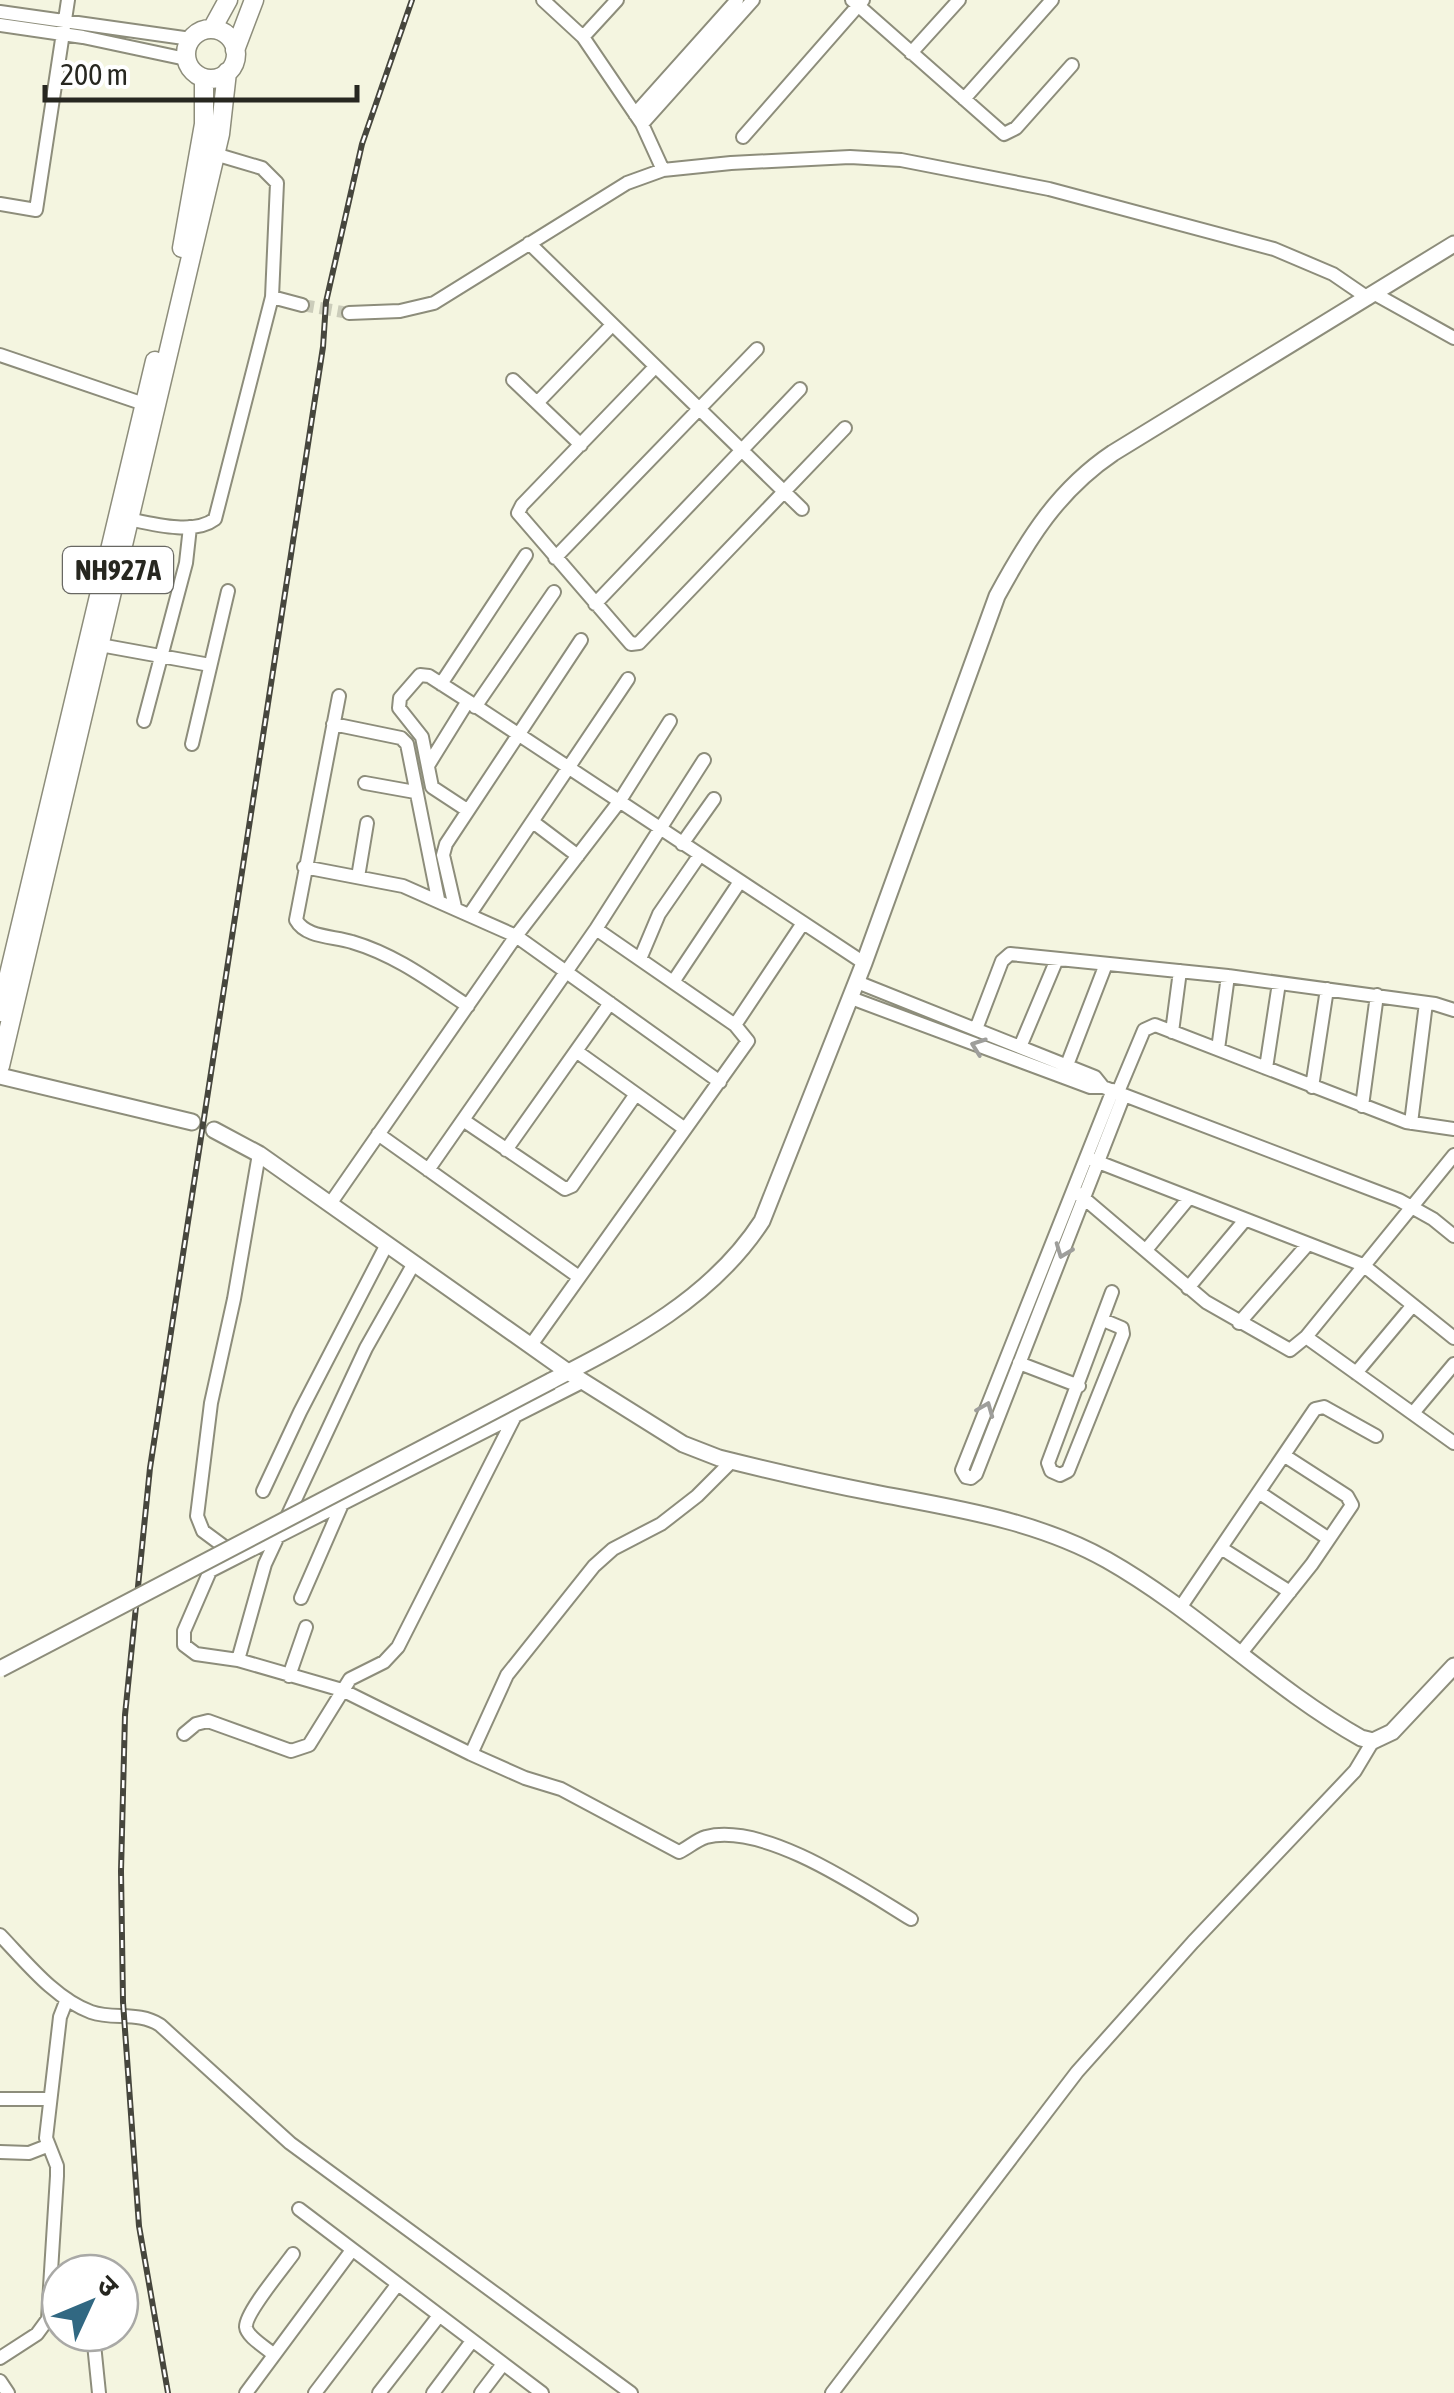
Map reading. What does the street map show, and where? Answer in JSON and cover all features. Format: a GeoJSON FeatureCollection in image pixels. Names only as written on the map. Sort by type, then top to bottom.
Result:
{"type":"FeatureCollection","features":[{"type":"Feature","properties":{"kind":"highway"},"geometry":{"type":"LineString","coordinates":[[212,29],[228,0]]}},
{"type":"Feature","properties":{"kind":"highway","name":"NH927A"},"geometry":{"type":"LineString","coordinates":[[0,1066],[100,644],[144,404],[208,152],[226,108],[228,72],[254,0]]}},
{"type":"Feature","properties":{"kind":"highway"},"geometry":{"type":"LineString","coordinates":[[228,72],[204,78],[191,69],[186,59],[191,39],[212,29],[227,36],[235,50]]}},
{"type":"Feature","properties":{"kind":"highway","name":"NH927A"},"geometry":{"type":"LineString","coordinates":[[0,1012],[4,981],[123,518],[208,152],[204,78]]}},
{"type":"Feature","properties":{"kind":"main road"},"geometry":{"type":"LineString","coordinates":[[0,1669],[568,1372],[684,1304],[719,1276],[746,1247],[774,1196],[864,964],[996,596],[1051,506],[1094,466],[1454,244]]}},
{"type":"Feature","properties":{"kind":"main road"},"geometry":{"type":"LineString","coordinates":[[0,1076],[192,1122]]}},
{"type":"Feature","properties":{"kind":"main road"},"geometry":{"type":"LineString","coordinates":[[214,1130],[259,1154],[582,1382],[683,1444],[732,1462],[1037,1529],[1108,1560],[1346,1730],[1373,1741],[1392,1732],[1454,1666]]}},
{"type":"Feature","properties":{"kind":"street"},"geometry":{"type":"LineString","coordinates":[[0,204],[36,210],[68,0]]}},
{"type":"Feature","properties":{"kind":"street"},"geometry":{"type":"LineString","coordinates":[[543,0],[584,37],[638,118],[662,170]]}},
{"type":"Feature","properties":{"kind":"street"},"geometry":{"type":"LineString","coordinates":[[584,37],[616,0]]}},
{"type":"Feature","properties":{"kind":"street"},"geometry":{"type":"LineString","coordinates":[[638,118],[736,0]]}},
{"type":"Feature","properties":{"kind":"street"},"geometry":{"type":"LineString","coordinates":[[638,118],[753,0]]}},
{"type":"Feature","properties":{"kind":"street"},"geometry":{"type":"LineString","coordinates":[[911,52],[959,0]]}},
{"type":"Feature","properties":{"kind":"street"},"geometry":{"type":"LineString","coordinates":[[964,100],[1052,0]]}},
{"type":"Feature","properties":{"kind":"street"},"geometry":{"type":"LineString","coordinates":[[743,137],[858,2],[964,100],[1008,134],[1072,66]]}},
{"type":"Feature","properties":{"kind":"street"},"geometry":{"type":"LineString","coordinates":[[0,12],[186,59]]}},
{"type":"Feature","properties":{"kind":"street"},"geometry":{"type":"LineString","coordinates":[[0,25],[191,39]]}},
{"type":"Feature","properties":{"kind":"street"},"geometry":{"type":"LineString","coordinates":[[123,518],[190,527],[209,524],[220,509],[272,297],[277,183],[262,168],[208,152]]}},
{"type":"Feature","properties":{"kind":"street"},"geometry":{"type":"LineString","coordinates":[[348,313],[400,311],[434,303],[626,183],[662,170],[850,157],[900,160],[1049,189],[1274,249],[1333,274],[1454,338]]}},
{"type":"Feature","properties":{"kind":"street"},"geometry":{"type":"LineString","coordinates":[[529,243],[802,509]]}},
{"type":"Feature","properties":{"kind":"street"},"geometry":{"type":"LineString","coordinates":[[272,297],[302,304]]}},
{"type":"Feature","properties":{"kind":"street"},"geometry":{"type":"LineString","coordinates":[[537,403],[612,325]]}},
{"type":"Feature","properties":{"kind":"street"},"geometry":{"type":"LineString","coordinates":[[555,558],[757,349]]}},
{"type":"Feature","properties":{"kind":"street"},"geometry":{"type":"LineString","coordinates":[[0,356],[144,404]]}},
{"type":"Feature","properties":{"kind":"street"},"geometry":{"type":"LineString","coordinates":[[656,367],[518,513],[628,641],[640,642],[845,428]]}},
{"type":"Feature","properties":{"kind":"street"},"geometry":{"type":"LineString","coordinates":[[514,380],[581,445]]}},
{"type":"Feature","properties":{"kind":"street"},"geometry":{"type":"LineString","coordinates":[[595,604],[800,389]]}},
{"type":"Feature","properties":{"kind":"street"},"geometry":{"type":"LineString","coordinates":[[144,721],[186,563],[190,527]]}},
{"type":"Feature","properties":{"kind":"street"},"geometry":{"type":"LineString","coordinates":[[441,684],[526,555]]}},
{"type":"Feature","properties":{"kind":"street"},"geometry":{"type":"LineString","coordinates":[[192,744],[228,591]]}},
{"type":"Feature","properties":{"kind":"street"},"geometry":{"type":"LineString","coordinates":[[429,764],[554,592]]}},
{"type":"Feature","properties":{"kind":"street"},"geometry":{"type":"LineString","coordinates":[[455,907],[443,850],[581,640]]}},
{"type":"Feature","properties":{"kind":"street"},"geometry":{"type":"LineString","coordinates":[[100,644],[210,665]]}},
{"type":"Feature","properties":{"kind":"street"},"geometry":{"type":"LineString","coordinates":[[466,810],[432,787],[420,732],[401,712],[399,704],[420,674],[472,704],[864,964]]}},
{"type":"Feature","properties":{"kind":"street"},"geometry":{"type":"LineString","coordinates":[[470,914],[628,679]]}},
{"type":"Feature","properties":{"kind":"street"},"geometry":{"type":"LineString","coordinates":[[339,696],[296,920],[302,929],[392,956],[468,1006]]}},
{"type":"Feature","properties":{"kind":"street"},"geometry":{"type":"LineString","coordinates":[[330,1204],[516,936],[620,802],[670,721]]}},
{"type":"Feature","properties":{"kind":"street"},"geometry":{"type":"LineString","coordinates":[[334,724],[404,740],[407,744],[438,900]]}},
{"type":"Feature","properties":{"kind":"street"},"geometry":{"type":"LineString","coordinates":[[428,1170],[568,972],[704,760]]}},
{"type":"Feature","properties":{"kind":"street"},"geometry":{"type":"LineString","coordinates":[[366,783],[415,792]]}},
{"type":"Feature","properties":{"kind":"street"},"geometry":{"type":"LineString","coordinates":[[682,844],[714,800]]}},
{"type":"Feature","properties":{"kind":"street"},"geometry":{"type":"LineString","coordinates":[[533,822],[578,856]]}},
{"type":"Feature","properties":{"kind":"street"},"geometry":{"type":"LineString","coordinates":[[358,876],[366,823]]}},
{"type":"Feature","properties":{"kind":"street"},"geometry":{"type":"LineString","coordinates":[[640,959],[659,914],[698,856]]}},
{"type":"Feature","properties":{"kind":"street"},"geometry":{"type":"LineString","coordinates":[[304,866],[402,886],[516,936],[720,1082]]}},
{"type":"Feature","properties":{"kind":"street"},"geometry":{"type":"LineString","coordinates":[[673,982],[739,883]]}},
{"type":"Feature","properties":{"kind":"street"},"geometry":{"type":"LineString","coordinates":[[734,1025],[802,923]]}},
{"type":"Feature","properties":{"kind":"street"},"geometry":{"type":"LineString","coordinates":[[531,1345],[747,1046],[747,1037],[734,1025],[596,929]]}},
{"type":"Feature","properties":{"kind":"street"},"geometry":{"type":"LineString","coordinates":[[976,1029],[1006,957],[1017,954],[1377,995],[1454,1010]]}},
{"type":"Feature","properties":{"kind":"street"},"geometry":{"type":"LineString","coordinates":[[1020,1047],[1057,959]]}},
{"type":"Feature","properties":{"kind":"street"},"geometry":{"type":"LineString","coordinates":[[1066,1065],[1106,964]]}},
{"type":"Feature","properties":{"kind":"street"},"geometry":{"type":"LineString","coordinates":[[1172,1032],[1180,971]]}},
{"type":"Feature","properties":{"kind":"street"},"geometry":{"type":"LineString","coordinates":[[1218,1049],[1228,976]]}},
{"type":"Feature","properties":{"kind":"street"},"geometry":{"type":"LineString","coordinates":[[1266,1068],[1279,983]]}},
{"type":"Feature","properties":{"kind":"street"},"geometry":{"type":"LineString","coordinates":[[1312,1087],[1326,989]]}},
{"type":"Feature","properties":{"kind":"street"},"geometry":{"type":"LineString","coordinates":[[854,990],[976,1029],[1095,1076],[1114,1091]]}},
{"type":"Feature","properties":{"kind":"street"},"geometry":{"type":"LineString","coordinates":[[854,990],[1090,1087],[1114,1091],[1412,1206],[1454,1236]]}},
{"type":"Feature","properties":{"kind":"street"},"geometry":{"type":"LineString","coordinates":[[1362,1106],[1377,995]]}},
{"type":"Feature","properties":{"kind":"street"},"geometry":{"type":"LineString","coordinates":[[506,1150],[610,1003]]}},
{"type":"Feature","properties":{"kind":"street"},"geometry":{"type":"LineString","coordinates":[[1411,1123],[1426,1003]]}},
{"type":"Feature","properties":{"kind":"street"},"geometry":{"type":"LineString","coordinates":[[1078,1193],[976,1474],[966,1477],[962,1470],[1092,1159],[1114,1091],[1144,1030],[1155,1025],[1362,1106],[1411,1123],[1448,1128],[1454,1138]]}},
{"type":"Feature","properties":{"kind":"street"},"geometry":{"type":"LineString","coordinates":[[576,1052],[685,1128]]}},
{"type":"Feature","properties":{"kind":"street"},"geometry":{"type":"LineString","coordinates":[[463,1120],[561,1188],[569,1188],[636,1094]]}},
{"type":"Feature","properties":{"kind":"street"},"geometry":{"type":"LineString","coordinates":[[378,1134],[580,1277]]}},
{"type":"Feature","properties":{"kind":"street"},"geometry":{"type":"LineString","coordinates":[[237,1557],[202,1531],[197,1516],[211,1403],[259,1154]]}},
{"type":"Feature","properties":{"kind":"street"},"geometry":{"type":"LineString","coordinates":[[1078,1193],[1188,1288],[1239,1323],[1290,1350],[1306,1337],[1454,1156]]}},
{"type":"Feature","properties":{"kind":"street"},"geometry":{"type":"LineString","coordinates":[[1092,1159],[1364,1265],[1454,1338]]}},
{"type":"Feature","properties":{"kind":"street"},"geometry":{"type":"LineString","coordinates":[[1146,1250],[1188,1198]]}},
{"type":"Feature","properties":{"kind":"street"},"geometry":{"type":"LineString","coordinates":[[1188,1288],[1246,1220]]}},
{"type":"Feature","properties":{"kind":"street"},"geometry":{"type":"LineString","coordinates":[[1239,1323],[1308,1244]]}},
{"type":"Feature","properties":{"kind":"street"},"geometry":{"type":"LineString","coordinates":[[263,1491],[386,1246]]}},
{"type":"Feature","properties":{"kind":"street"},"geometry":{"type":"LineString","coordinates":[[238,1660],[265,1564],[366,1348],[412,1265]]}},
{"type":"Feature","properties":{"kind":"street"},"geometry":{"type":"LineString","coordinates":[[1103,1320],[1122,1328],[1123,1334],[1068,1471],[1060,1474],[1051,1471],[1048,1463],[1112,1292]]}},
{"type":"Feature","properties":{"kind":"street"},"geometry":{"type":"LineString","coordinates":[[1356,1373],[1413,1305]]}},
{"type":"Feature","properties":{"kind":"street"},"geometry":{"type":"LineString","coordinates":[[1306,1337],[1454,1443]]}},
{"type":"Feature","properties":{"kind":"street"},"geometry":{"type":"LineString","coordinates":[[1019,1362],[1079,1386]]}},
{"type":"Feature","properties":{"kind":"street"},"geometry":{"type":"LineString","coordinates":[[1412,1414],[1454,1364]]}},
{"type":"Feature","properties":{"kind":"street"},"geometry":{"type":"LineString","coordinates":[[582,1382],[278,1535],[206,1576],[182,1638],[189,1651],[238,1660],[342,1690],[472,1754],[560,1790],[679,1852],[710,1836],[747,1838],[770,1845],[848,1881],[911,1919]]}},
{"type":"Feature","properties":{"kind":"street"},"geometry":{"type":"LineString","coordinates":[[1180,1608],[1319,1406],[1376,1436]]}},
{"type":"Feature","properties":{"kind":"street"},"geometry":{"type":"LineString","coordinates":[[184,1734],[196,1724],[208,1721],[298,1751],[310,1746],[350,1680],[384,1662],[398,1648],[515,1416]]}},
{"type":"Feature","properties":{"kind":"street"},"geometry":{"type":"LineString","coordinates":[[1242,1653],[1352,1505],[1350,1498],[1285,1456]]}},
{"type":"Feature","properties":{"kind":"street"},"geometry":{"type":"LineString","coordinates":[[472,1754],[507,1675],[602,1556],[661,1524],[698,1496],[732,1462]]}},
{"type":"Feature","properties":{"kind":"street"},"geometry":{"type":"LineString","coordinates":[[1260,1492],[1330,1539]]}},
{"type":"Feature","properties":{"kind":"street"},"geometry":{"type":"LineString","coordinates":[[300,1598],[342,1504]]}},
{"type":"Feature","properties":{"kind":"street"},"geometry":{"type":"LineString","coordinates":[[1221,1548],[1290,1592]]}},
{"type":"Feature","properties":{"kind":"street"},"geometry":{"type":"LineString","coordinates":[[289,1676],[306,1627]]}},
{"type":"Feature","properties":{"kind":"street"},"geometry":{"type":"LineString","coordinates":[[832,2393],[1077,2072],[1192,1942],[1356,1771],[1373,1741]]}},
{"type":"Feature","properties":{"kind":"street"},"geometry":{"type":"LineString","coordinates":[[0,1935],[68,2000],[93,2013],[153,2021],[290,2143],[630,2393]]}},
{"type":"Feature","properties":{"kind":"street"},"geometry":{"type":"LineString","coordinates":[[56,2253],[58,2176],[55,2159],[47,2146],[49,2099],[60,2017],[68,2000]]}},
{"type":"Feature","properties":{"kind":"street"},"geometry":{"type":"LineString","coordinates":[[0,2099],[49,2099]]}},
{"type":"Feature","properties":{"kind":"street"},"geometry":{"type":"LineString","coordinates":[[0,2152],[29,2153],[47,2146]]}},
{"type":"Feature","properties":{"kind":"street"},"geometry":{"type":"LineString","coordinates":[[299,2209],[542,2393]]}},
{"type":"Feature","properties":{"kind":"street"},"geometry":{"type":"LineString","coordinates":[[246,2393],[352,2250]]}},
{"type":"Feature","properties":{"kind":"street"},"geometry":{"type":"LineString","coordinates":[[274,2354],[248,2333],[246,2326],[252,2311],[294,2254]]}},
{"type":"Feature","properties":{"kind":"street"},"geometry":{"type":"LineString","coordinates":[[315,2393],[398,2285]]}},
{"type":"Feature","properties":{"kind":"street"},"geometry":{"type":"LineString","coordinates":[[379,2393],[438,2317]]}},
{"type":"Feature","properties":{"kind":"street"},"geometry":{"type":"LineString","coordinates":[[0,2358],[40,2331]]}},
{"type":"Feature","properties":{"kind":"street"},"geometry":{"type":"LineString","coordinates":[[433,2393],[472,2341]]}},
{"type":"Feature","properties":{"kind":"street"},"geometry":{"type":"LineString","coordinates":[[95,2353],[99,2393]]}},
{"type":"Feature","properties":{"kind":"street"},"geometry":{"type":"LineString","coordinates":[[481,2393],[503,2364]]}},
{"type":"Feature","properties":{"kind":"street"},"geometry":{"type":"LineString","coordinates":[[0,2381],[8,2393]]}},
{"type":"Feature","properties":{"kind":"tunnel"},"geometry":{"type":"LineString","coordinates":[[302,305],[349,313]]}},
{"type":"Feature","properties":{"kind":"railway"},"geometry":{"type":"LineString","coordinates":[[168,2393],[139,2226],[123,2002],[125,1715],[150,1468],[323,347],[326,302],[362,144],[412,0]]}}]}
